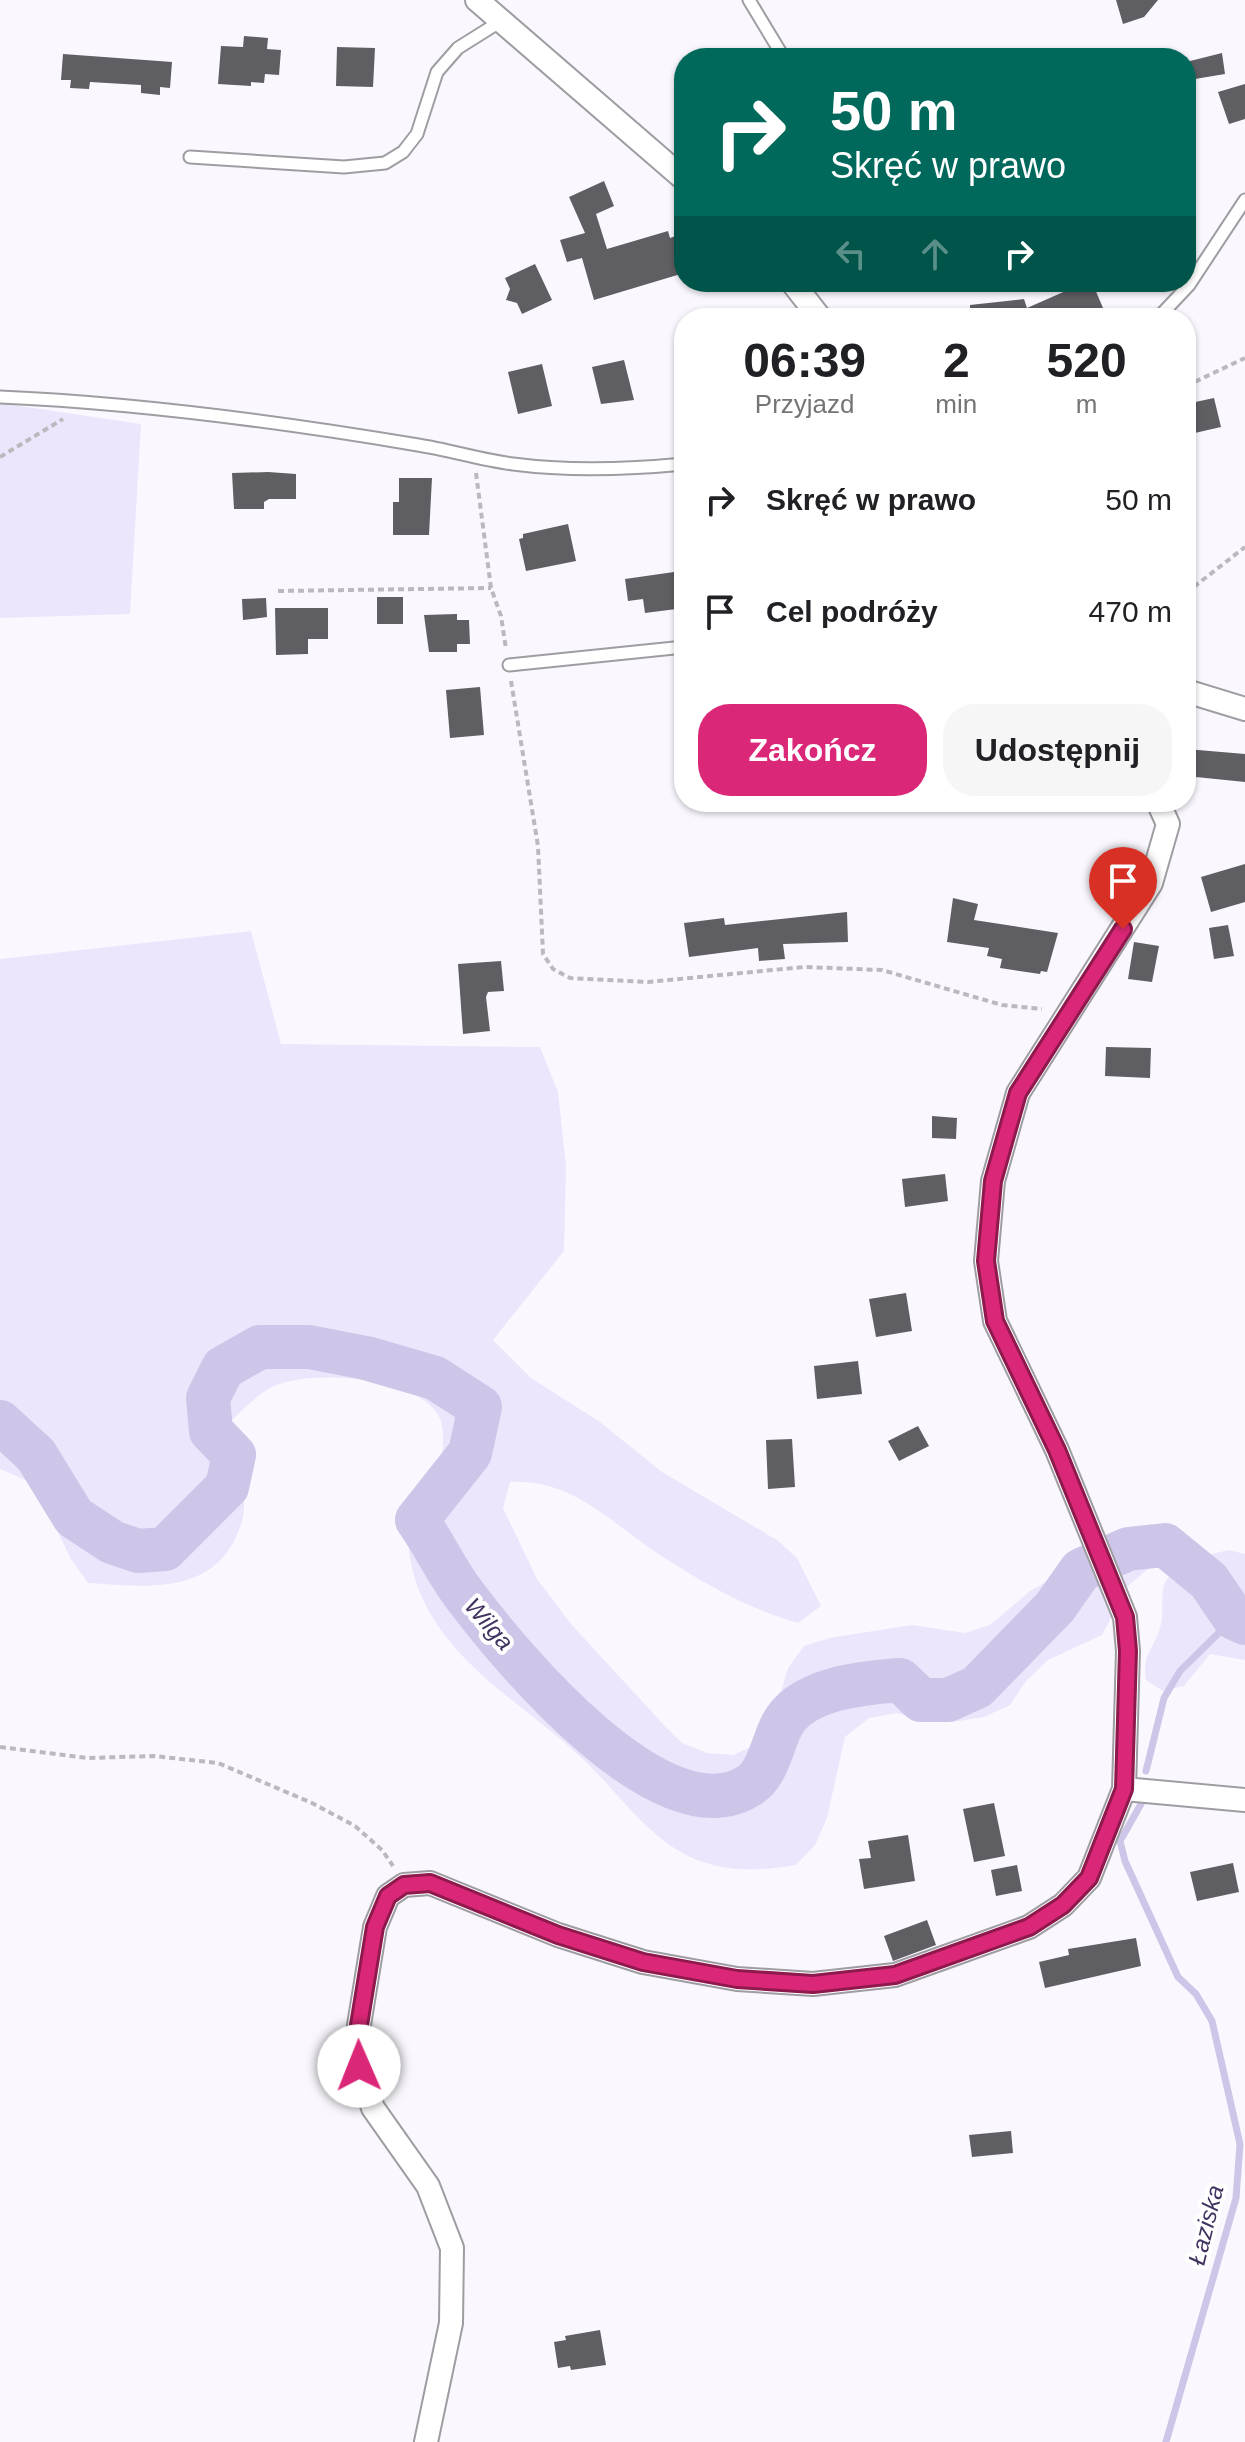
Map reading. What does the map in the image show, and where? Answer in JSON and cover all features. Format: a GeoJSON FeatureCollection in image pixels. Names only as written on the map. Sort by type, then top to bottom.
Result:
{"type":"FeatureCollection","features":[{"type":"Feature","properties":{"kind":"street"},"geometry":{"type":"LineString","coordinates":[[477,0],[674,170]]}},
{"type":"Feature","properties":{"kind":"street"},"geometry":{"type":"LineString","coordinates":[[800,292],[812,308]]}},
{"type":"Feature","properties":{"kind":"street"},"geometry":{"type":"LineString","coordinates":[[1196,694],[1245,709]]}},
{"type":"Feature","properties":{"kind":"street"},"geometry":{"type":"LineString","coordinates":[[426,2442],[451,2323],[452,2248],[428,2186],[373,2108],[359,2066],[359,2025],[375,1927],[388,1896],[404,1885],[430,1883],[558,1935],[643,1962],[737,1979],[813,1984],[895,1975],[1029,1927],[1063,1905],[1089,1878],[1124,1789],[1128,1651],[1125,1617],[1057,1450],[995,1321],[986,1261],[993,1181],[1018,1093],[1151,883],[1168,824],[1163,812]]}},
{"type":"Feature","properties":{"kind":"street"},"geometry":{"type":"LineString","coordinates":[[1124,1789],[1245,1800]]}},
{"type":"Feature","properties":{"kind":"lane"},"geometry":{"type":"LineString","coordinates":[[749,0],[778,48]]}},
{"type":"Feature","properties":{"kind":"lane"},"geometry":{"type":"LineString","coordinates":[[190,157],[344,167],[385,163],[403,152],[417,134],[437,72],[458,48],[501,21]]}},
{"type":"Feature","properties":{"kind":"lane"},"geometry":{"type":"LineString","coordinates":[[1196,274],[1245,200]]}},
{"type":"Feature","properties":{"kind":"lane"},"geometry":{"type":"LineString","coordinates":[[1167,308],[1182,292]]}},
{"type":"Feature","properties":{"kind":"lane"},"geometry":{"type":"LineString","coordinates":[[0,397],[90,402],[405,443],[516,464],[674,465]]}},
{"type":"Feature","properties":{"kind":"lane"},"geometry":{"type":"LineString","coordinates":[[509,665],[674,648]]}},
{"type":"Feature","properties":{"kind":"path"},"geometry":{"type":"LineString","coordinates":[[1196,381],[1245,358]]}},
{"type":"Feature","properties":{"kind":"path"},"geometry":{"type":"LineString","coordinates":[[0,457],[90,402]]}},
{"type":"Feature","properties":{"kind":"path"},"geometry":{"type":"LineString","coordinates":[[474,457],[491,588],[501,616],[538,846],[543,954],[553,969],[570,978],[648,982],[804,967],[882,970],[1002,1005],[1073,1009]]}},
{"type":"Feature","properties":{"kind":"path"},"geometry":{"type":"LineString","coordinates":[[1196,585],[1245,547]]}},
{"type":"Feature","properties":{"kind":"path"},"geometry":{"type":"LineString","coordinates":[[278,591],[491,588]]}},
{"type":"Feature","properties":{"kind":"path"},"geometry":{"type":"LineString","coordinates":[[0,1747],[88,1758],[154,1756],[218,1763],[298,1796],[355,1826],[382,1850],[404,1885]]}},
{"type":"Feature","properties":{"kind":"shaded area"},"geometry":{"type":"Polygon","coordinates":[[[0,403],[141,424],[130,614],[0,618],[0,403]]]}},
{"type":"Feature","properties":{"kind":"shaded area"},"geometry":{"type":"Polygon","coordinates":[[[251,931],[281,1044],[540,1047],[558,1092],[566,1166],[564,1251],[493,1340],[531,1378],[600,1422],[662,1472],[777,1540],[797,1558],[821,1606],[798,1623],[763,1611],[682,1569],[574,1496],[533,1483],[510,1482],[503,1508],[537,1579],[571,1624],[682,1743],[707,1753],[733,1755],[757,1744],[772,1721],[788,1668],[804,1646],[829,1638],[912,1625],[965,1633],[990,1625],[1030,1591],[1077,1564],[1129,1553],[1155,1554],[1150,1567],[1128,1586],[1102,1635],[1048,1660],[1026,1681],[1010,1705],[984,1717],[953,1722],[924,1721],[897,1713],[869,1718],[845,1737],[827,1818],[815,1845],[796,1865],[736,1869],[693,1858],[654,1833],[591,1767],[470,1664],[431,1614],[414,1577],[409,1536],[413,1516],[427,1498],[437,1477],[443,1431],[437,1413],[406,1391],[359,1379],[334,1378],[289,1381],[272,1387],[230,1422],[244,1507],[238,1533],[220,1560],[188,1580],[169,1584],[88,1583],[71,1559],[45,1505],[30,1482],[0,1469],[0,959],[251,931]]]}},
{"type":"Feature","properties":{"kind":"shaded area"},"geometry":{"type":"Polygon","coordinates":[[[1229,1550],[1245,1554],[1245,1660],[1210,1654],[1184,1686],[1163,1691],[1146,1680],[1145,1671],[1161,1623],[1166,1581],[1189,1562],[1229,1550]]]}},
{"type":"Feature","properties":{"kind":"building"},"geometry":{"type":"Polygon","coordinates":[[[1116,0],[1158,0],[1144,17],[1123,24],[1116,0]]]}},
{"type":"Feature","properties":{"kind":"building"},"geometry":{"type":"Polygon","coordinates":[[[244,36],[268,38],[267,49],[281,50],[279,75],[265,74],[264,83],[251,82],[251,86],[218,84],[221,46],[243,47],[244,36]]]}},
{"type":"Feature","properties":{"kind":"building"},"geometry":{"type":"Polygon","coordinates":[[[337,47],[375,48],[373,87],[336,86],[337,47]]]}},
{"type":"Feature","properties":{"kind":"building"},"geometry":{"type":"Polygon","coordinates":[[[1222,53],[1225,74],[1196,79],[1196,60],[1222,53]]]}},
{"type":"Feature","properties":{"kind":"building"},"geometry":{"type":"Polygon","coordinates":[[[63,54],[172,62],[170,88],[160,87],[160,95],[141,93],[141,85],[90,82],[89,89],[70,88],[71,80],[61,80],[63,54]]]}},
{"type":"Feature","properties":{"kind":"building"},"geometry":{"type":"Polygon","coordinates":[[[1245,84],[1245,119],[1229,124],[1218,92],[1245,84]]]}},
{"type":"Feature","properties":{"kind":"building"},"geometry":{"type":"Polygon","coordinates":[[[604,181],[614,206],[596,214],[607,249],[668,231],[670,238],[674,237],[674,276],[594,300],[582,258],[567,262],[560,240],[585,233],[569,197],[604,181]]]}},
{"type":"Feature","properties":{"kind":"building"},"geometry":{"type":"Polygon","coordinates":[[[535,264],[552,300],[522,314],[517,303],[506,300],[510,289],[505,278],[535,264]]]}},
{"type":"Feature","properties":{"kind":"building"},"geometry":{"type":"Polygon","coordinates":[[[1063,292],[1096,292],[1103,308],[1027,308],[1063,292]]]}},
{"type":"Feature","properties":{"kind":"building"},"geometry":{"type":"Polygon","coordinates":[[[1024,299],[1027,308],[970,308],[970,305],[1024,299]]]}},
{"type":"Feature","properties":{"kind":"building"},"geometry":{"type":"Polygon","coordinates":[[[624,360],[634,400],[601,404],[592,367],[624,360]]]}},
{"type":"Feature","properties":{"kind":"building"},"geometry":{"type":"Polygon","coordinates":[[[542,364],[552,406],[518,414],[508,372],[542,364]]]}},
{"type":"Feature","properties":{"kind":"building"},"geometry":{"type":"Polygon","coordinates":[[[1214,398],[1221,427],[1196,433],[1196,402],[1214,398]]]}},
{"type":"Feature","properties":{"kind":"building"},"geometry":{"type":"Polygon","coordinates":[[[232,473],[296,474],[296,499],[269,499],[264,502],[264,509],[234,509],[232,473]]]}},
{"type":"Feature","properties":{"kind":"building"},"geometry":{"type":"Polygon","coordinates":[[[399,478],[432,478],[429,535],[393,535],[393,502],[399,502],[399,478]]]}},
{"type":"Feature","properties":{"kind":"building"},"geometry":{"type":"Polygon","coordinates":[[[568,524],[576,561],[526,571],[519,539],[523,538],[523,534],[568,524]]]}},
{"type":"Feature","properties":{"kind":"building"},"geometry":{"type":"Polygon","coordinates":[[[674,572],[674,609],[645,613],[643,599],[628,601],[625,579],[674,572]]]}},
{"type":"Feature","properties":{"kind":"building"},"geometry":{"type":"Polygon","coordinates":[[[377,597],[403,597],[403,624],[377,624],[377,597]]]}},
{"type":"Feature","properties":{"kind":"building"},"geometry":{"type":"Polygon","coordinates":[[[266,598],[267,617],[243,620],[242,599],[266,598]]]}},
{"type":"Feature","properties":{"kind":"building"},"geometry":{"type":"Polygon","coordinates":[[[275,608],[328,608],[328,639],[308,639],[308,654],[276,655],[275,608]]]}},
{"type":"Feature","properties":{"kind":"building"},"geometry":{"type":"Polygon","coordinates":[[[457,614],[457,620],[469,620],[470,644],[457,644],[457,652],[429,652],[424,615],[457,614]]]}},
{"type":"Feature","properties":{"kind":"building"},"geometry":{"type":"Polygon","coordinates":[[[480,687],[484,735],[450,738],[446,690],[480,687]]]}},
{"type":"Feature","properties":{"kind":"building"},"geometry":{"type":"Polygon","coordinates":[[[1196,750],[1245,754],[1245,782],[1196,777],[1196,750]]]}},
{"type":"Feature","properties":{"kind":"building"},"geometry":{"type":"Polygon","coordinates":[[[1245,864],[1245,902],[1211,912],[1201,877],[1245,864]]]}},
{"type":"Feature","properties":{"kind":"building"},"geometry":{"type":"Polygon","coordinates":[[[953,898],[978,904],[974,920],[1058,933],[1047,972],[1041,971],[1040,974],[1000,968],[1002,959],[987,956],[989,948],[947,942],[953,898]]]}},
{"type":"Feature","properties":{"kind":"building"},"geometry":{"type":"Polygon","coordinates":[[[847,912],[848,942],[783,944],[785,959],[759,961],[758,948],[689,957],[684,923],[724,918],[725,925],[847,912]]]}},
{"type":"Feature","properties":{"kind":"building"},"geometry":{"type":"Polygon","coordinates":[[[1228,925],[1234,956],[1214,959],[1209,928],[1228,925]]]}},
{"type":"Feature","properties":{"kind":"building"},"geometry":{"type":"Polygon","coordinates":[[[1134,942],[1159,946],[1152,982],[1128,979],[1134,942]]]}},
{"type":"Feature","properties":{"kind":"building"},"geometry":{"type":"Polygon","coordinates":[[[501,961],[504,991],[488,992],[486,997],[490,1031],[463,1034],[458,964],[501,961]]]}},
{"type":"Feature","properties":{"kind":"building"},"geometry":{"type":"Polygon","coordinates":[[[1106,1047],[1151,1048],[1150,1078],[1105,1076],[1106,1047]]]}},
{"type":"Feature","properties":{"kind":"building"},"geometry":{"type":"Polygon","coordinates":[[[932,1116],[957,1118],[956,1139],[932,1138],[932,1116]]]}},
{"type":"Feature","properties":{"kind":"building"},"geometry":{"type":"Polygon","coordinates":[[[945,1174],[948,1201],[905,1207],[902,1179],[945,1174]]]}},
{"type":"Feature","properties":{"kind":"building"},"geometry":{"type":"Polygon","coordinates":[[[906,1293],[912,1331],[876,1337],[869,1299],[906,1293]]]}},
{"type":"Feature","properties":{"kind":"building"},"geometry":{"type":"Polygon","coordinates":[[[858,1361],[862,1394],[817,1399],[814,1366],[858,1361]]]}},
{"type":"Feature","properties":{"kind":"building"},"geometry":{"type":"Polygon","coordinates":[[[918,1426],[929,1446],[899,1461],[888,1441],[918,1426]]]}},
{"type":"Feature","properties":{"kind":"building"},"geometry":{"type":"Polygon","coordinates":[[[792,1439],[795,1487],[768,1489],[766,1440],[792,1439]]]}},
{"type":"Feature","properties":{"kind":"building"},"geometry":{"type":"Polygon","coordinates":[[[994,1803],[1005,1856],[974,1862],[963,1809],[994,1803]]]}},
{"type":"Feature","properties":{"kind":"building"},"geometry":{"type":"Polygon","coordinates":[[[908,1835],[915,1881],[864,1889],[859,1859],[871,1858],[868,1841],[908,1835]]]}},
{"type":"Feature","properties":{"kind":"building"},"geometry":{"type":"Polygon","coordinates":[[[1233,1863],[1239,1892],[1197,1901],[1190,1872],[1233,1863]]]}},
{"type":"Feature","properties":{"kind":"building"},"geometry":{"type":"Polygon","coordinates":[[[1017,1865],[1022,1891],[996,1896],[991,1870],[1017,1865]]]}},
{"type":"Feature","properties":{"kind":"building"},"geometry":{"type":"Polygon","coordinates":[[[927,1920],[936,1945],[893,1961],[884,1936],[927,1920]]]}},
{"type":"Feature","properties":{"kind":"building"},"geometry":{"type":"Polygon","coordinates":[[[1136,1938],[1141,1966],[1045,1988],[1039,1962],[1069,1955],[1068,1949],[1136,1938]]]}},
{"type":"Feature","properties":{"kind":"building"},"geometry":{"type":"Polygon","coordinates":[[[1011,2131],[1013,2153],[972,2157],[969,2135],[1011,2131]]]}},
{"type":"Feature","properties":{"kind":"building"},"geometry":{"type":"Polygon","coordinates":[[[600,2330],[606,2365],[571,2370],[570,2366],[558,2368],[554,2342],[566,2340],[565,2336],[600,2330]]]}},
{"type":"Feature","properties":{"kind":"waterway","name":"Wilga"},"geometry":{"type":"LineString","coordinates":[[0,1422],[36,1455],[74,1517],[112,1542],[138,1551],[165,1549],[227,1487],[234,1455],[211,1431],[208,1398],[223,1368],[260,1347],[309,1347],[366,1358],[435,1378],[480,1407],[470,1453],[417,1520],[459,1588],[517,1660],[593,1735],[634,1766],[676,1788],[715,1796],[750,1785],[756,1780],[790,1714],[817,1696],[851,1686],[900,1680],[921,1700],[948,1700],[977,1687],[1055,1607],[1081,1570],[1128,1549],[1165,1545],[1209,1581],[1234,1618],[1245,1623]]}},
{"type":"Feature","properties":{"kind":"waterway","name":"Łaziska"},"geometry":{"type":"LineString","coordinates":[[1146,1771],[1164,1698],[1180,1671],[1234,1618]]}},
{"type":"Feature","properties":{"kind":"waterway","name":"Łaziska"},"geometry":{"type":"LineString","coordinates":[[1141,1804],[1120,1841],[1125,1861],[1178,1977],[1196,1994],[1212,2021],[1240,2144],[1236,2198],[1166,2442]]}},
{"type":"Feature","properties":{"kind":"route"},"geometry":{"type":"LineString","coordinates":[[359,2066],[359,2025],[375,1927],[388,1896],[404,1885],[430,1883],[558,1935],[643,1962],[737,1979],[813,1984],[895,1975],[1029,1927],[1063,1905],[1089,1878],[1124,1789],[1128,1651],[1125,1617],[1057,1450],[995,1321],[986,1261],[993,1181],[1018,1093],[1123,929]]}}]}
